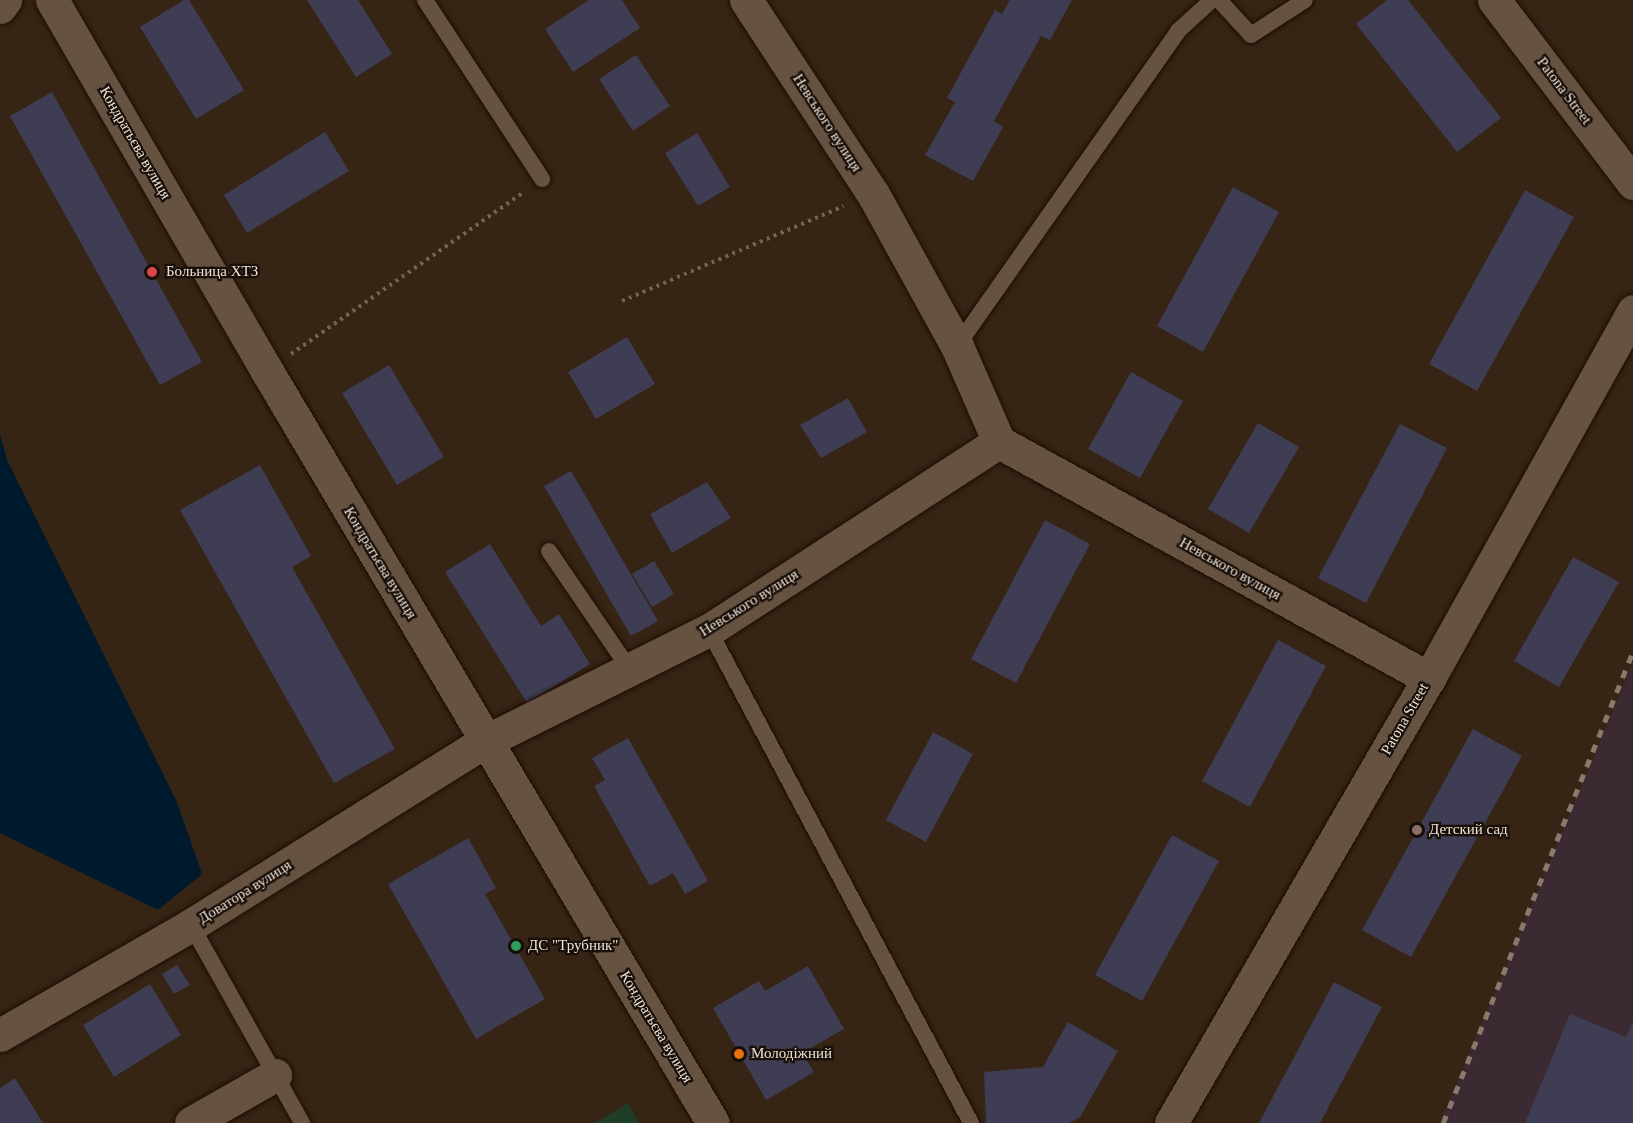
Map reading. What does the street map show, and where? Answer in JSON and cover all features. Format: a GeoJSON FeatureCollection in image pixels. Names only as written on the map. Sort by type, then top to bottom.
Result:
{"type":"FeatureCollection","features":[{"type":"Feature","properties":{"kind":"street"},"geometry":{"type":"LineString","coordinates":[[0,7],[5,0]]}},
{"type":"Feature","properties":{"kind":"street","name":"Кондратьєва вулиця"},"geometry":{"type":"LineString","coordinates":[[52,0],[267,371],[713,1123]]}},
{"type":"Feature","properties":{"kind":"street","name":"Невського вулиця"},"geometry":{"type":"LineString","coordinates":[[746,0],[873,194],[957,346],[999,442],[1429,678]]}},
{"type":"Feature","properties":{"kind":"street","name":"Patona Street"},"geometry":{"type":"LineString","coordinates":[[1494,0],[1633,183]]}},
{"type":"Feature","properties":{"kind":"street","name":"Patona Street"},"geometry":{"type":"LineString","coordinates":[[1171,1123],[1429,678],[1633,311]]}},
{"type":"Feature","properties":{"kind":"street","name":"Невського вулиця"},"geometry":{"type":"LineString","coordinates":[[486,741],[709,630],[999,442]]}},
{"type":"Feature","properties":{"kind":"street","name":"Доватора вулиця"},"geometry":{"type":"LineString","coordinates":[[0,1035],[191,925],[486,741]]}},
{"type":"Feature","properties":{"kind":"street"},"geometry":{"type":"LineString","coordinates":[[191,1123],[275,1075]]}},
{"type":"Feature","properties":{"kind":"lane"},"geometry":{"type":"LineString","coordinates":[[425,0],[542,179]]}},
{"type":"Feature","properties":{"kind":"lane"},"geometry":{"type":"LineString","coordinates":[[957,346],[1022,260],[1178,31],[1212,0]]}},
{"type":"Feature","properties":{"kind":"lane"},"geometry":{"type":"LineString","coordinates":[[1219,0],[1251,35],[1305,0]]}},
{"type":"Feature","properties":{"kind":"lane"},"geometry":{"type":"LineString","coordinates":[[549,551],[630,671]]}},
{"type":"Feature","properties":{"kind":"lane"},"geometry":{"type":"LineString","coordinates":[[709,630],[971,1123]]}},
{"type":"Feature","properties":{"kind":"lane"},"geometry":{"type":"LineString","coordinates":[[191,925],[303,1123]]}},
{"type":"Feature","properties":{"kind":"path"},"geometry":{"type":"LineString","coordinates":[[267,371],[542,179]]}},
{"type":"Feature","properties":{"kind":"path"},"geometry":{"type":"LineString","coordinates":[[622,301],[873,194]]}},
{"type":"Feature","properties":{"kind":"shaded area"},"geometry":{"type":"Polygon","coordinates":[[[1633,663],[1633,1123],[1440,1123],[1633,663]]]}},
{"type":"Feature","properties":{"kind":"green space"},"geometry":{"type":"Polygon","coordinates":[[[628,1103],[639,1123],[595,1123],[628,1103]]]}},
{"type":"Feature","properties":{"kind":"water"},"geometry":{"type":"Polygon","coordinates":[[[0,434],[7,460],[177,802],[202,874],[158,910],[0,833],[0,434]]]}},
{"type":"Feature","properties":{"kind":"building"},"geometry":{"type":"Polygon","coordinates":[[[184,0],[189,0],[244,90],[196,119],[140,27],[184,0]]]}},
{"type":"Feature","properties":{"kind":"building"},"geometry":{"type":"Polygon","coordinates":[[[307,0],[358,0],[392,54],[356,77],[307,0]]]}},
{"type":"Feature","properties":{"kind":"building"},"geometry":{"type":"Polygon","coordinates":[[[589,0],[622,0],[640,28],[573,72],[545,29],[589,0]]]}},
{"type":"Feature","properties":{"kind":"building"},"geometry":{"type":"Polygon","coordinates":[[[1010,0],[1072,0],[1050,40],[1041,36],[994,121],[1003,127],[973,181],[925,155],[955,102],[947,98],[995,10],[1002,14],[1010,0]]]}},
{"type":"Feature","properties":{"kind":"building"},"geometry":{"type":"Polygon","coordinates":[[[1387,0],[1408,0],[1501,118],[1457,152],[1356,24],[1387,0]]]}},
{"type":"Feature","properties":{"kind":"building"},"geometry":{"type":"Polygon","coordinates":[[[636,55],[670,106],[633,131],[599,79],[636,55]]]}},
{"type":"Feature","properties":{"kind":"building"},"geometry":{"type":"Polygon","coordinates":[[[52,92],[202,362],[160,385],[10,116],[52,92]]]}},
{"type":"Feature","properties":{"kind":"building"},"geometry":{"type":"Polygon","coordinates":[[[325,132],[349,171],[247,233],[224,195],[325,132]]]}},
{"type":"Feature","properties":{"kind":"building"},"geometry":{"type":"Polygon","coordinates":[[[697,133],[730,187],[698,206],[665,153],[697,133]]]}},
{"type":"Feature","properties":{"kind":"building"},"geometry":{"type":"Polygon","coordinates":[[[1233,187],[1279,212],[1203,352],[1157,326],[1233,187]]]}},
{"type":"Feature","properties":{"kind":"building"},"geometry":{"type":"Polygon","coordinates":[[[1525,190],[1574,217],[1477,391],[1429,364],[1525,190]]]}},
{"type":"Feature","properties":{"kind":"building"},"geometry":{"type":"Polygon","coordinates":[[[627,337],[655,384],[596,419],[568,372],[627,337]]]}},
{"type":"Feature","properties":{"kind":"building"},"geometry":{"type":"Polygon","coordinates":[[[389,365],[444,457],[397,485],[342,393],[389,365]]]}},
{"type":"Feature","properties":{"kind":"building"},"geometry":{"type":"Polygon","coordinates":[[[1131,372],[1183,401],[1140,478],[1088,449],[1131,372]]]}},
{"type":"Feature","properties":{"kind":"building"},"geometry":{"type":"Polygon","coordinates":[[[848,398],[867,432],[821,458],[800,425],[848,398]]]}},
{"type":"Feature","properties":{"kind":"building"},"geometry":{"type":"Polygon","coordinates":[[[1258,423],[1299,447],[1249,533],[1208,509],[1258,423]]]}},
{"type":"Feature","properties":{"kind":"building"},"geometry":{"type":"Polygon","coordinates":[[[1400,424],[1447,448],[1366,603],[1318,578],[1400,424]]]}},
{"type":"Feature","properties":{"kind":"building"},"geometry":{"type":"Polygon","coordinates":[[[260,465],[311,556],[292,567],[395,749],[334,783],[180,510],[260,465]]]}},
{"type":"Feature","properties":{"kind":"building"},"geometry":{"type":"Polygon","coordinates":[[[571,471],[658,621],[631,636],[544,486],[571,471]]]}},
{"type":"Feature","properties":{"kind":"building"},"geometry":{"type":"Polygon","coordinates":[[[707,482],[731,518],[672,553],[650,514],[707,482]]]}},
{"type":"Feature","properties":{"kind":"building"},"geometry":{"type":"Polygon","coordinates":[[[1045,520],[1090,544],[1016,683],[971,659],[1045,520]]]}},
{"type":"Feature","properties":{"kind":"building"},"geometry":{"type":"Polygon","coordinates":[[[490,544],[541,626],[559,614],[590,664],[527,703],[445,572],[490,544]]]}},
{"type":"Feature","properties":{"kind":"building"},"geometry":{"type":"Polygon","coordinates":[[[1573,557],[1619,582],[1559,687],[1514,661],[1573,557]]]}},
{"type":"Feature","properties":{"kind":"building"},"geometry":{"type":"Polygon","coordinates":[[[654,561],[674,594],[652,607],[632,574],[654,561]]]}},
{"type":"Feature","properties":{"kind":"building"},"geometry":{"type":"Polygon","coordinates":[[[1278,640],[1326,666],[1250,807],[1202,781],[1278,640]]]}},
{"type":"Feature","properties":{"kind":"building"},"geometry":{"type":"Polygon","coordinates":[[[1473,729],[1522,756],[1411,957],[1362,930],[1473,729]]]}},
{"type":"Feature","properties":{"kind":"building"},"geometry":{"type":"Polygon","coordinates":[[[933,732],[973,754],[926,842],[886,820],[933,732]]]}},
{"type":"Feature","properties":{"kind":"building"},"geometry":{"type":"Polygon","coordinates":[[[628,738],[708,881],[685,894],[673,873],[650,886],[594,786],[605,780],[592,758],[628,738]]]}},
{"type":"Feature","properties":{"kind":"building"},"geometry":{"type":"Polygon","coordinates":[[[1172,835],[1219,861],[1142,1001],[1095,975],[1172,835]]]}},
{"type":"Feature","properties":{"kind":"building"},"geometry":{"type":"Polygon","coordinates":[[[468,838],[496,888],[485,894],[545,999],[476,1039],[388,884],[468,838]]]}},
{"type":"Feature","properties":{"kind":"building"},"geometry":{"type":"Polygon","coordinates":[[[177,965],[190,985],[174,994],[162,974],[177,965]]]}},
{"type":"Feature","properties":{"kind":"building"},"geometry":{"type":"Polygon","coordinates":[[[808,966],[844,1029],[802,1053],[814,1072],[766,1100],[713,1008],[759,981],[765,991],[808,966]]]}},
{"type":"Feature","properties":{"kind":"building"},"geometry":{"type":"Polygon","coordinates":[[[1334,982],[1382,1007],[1320,1123],[1259,1123],[1334,982]]]}},
{"type":"Feature","properties":{"kind":"building"},"geometry":{"type":"Polygon","coordinates":[[[150,984],[181,1035],[114,1077],[83,1025],[150,984]]]}},
{"type":"Feature","properties":{"kind":"building"},"geometry":{"type":"Polygon","coordinates":[[[1570,1014],[1626,1037],[1633,1022],[1633,1123],[1525,1123],[1570,1014]]]}},
{"type":"Feature","properties":{"kind":"building"},"geometry":{"type":"Polygon","coordinates":[[[1068,1022],[1118,1051],[1080,1117],[1069,1123],[986,1123],[984,1072],[1043,1067],[1068,1022]]]}},
{"type":"Feature","properties":{"kind":"building"},"geometry":{"type":"Polygon","coordinates":[[[15,1078],[43,1123],[0,1123],[0,1088],[15,1078]]]}},
{"type":"Feature","properties":{"kind":"railway"},"geometry":{"type":"LineString","coordinates":[[1443,1123],[1633,651]]}},
{"type":"Feature","properties":{"kind":"place","name":"Больница ХТЗ"},"geometry":{"type":"Point","coordinates":[152,272]}},
{"type":"Feature","properties":{"kind":"place","name":"Детский сад"},"geometry":{"type":"Point","coordinates":[1417,830]}},
{"type":"Feature","properties":{"kind":"place","name":"ДС \"Трубник\""},"geometry":{"type":"Point","coordinates":[516,946]}},
{"type":"Feature","properties":{"kind":"place","name":"Молодіжний"},"geometry":{"type":"Point","coordinates":[739,1054]}}]}
